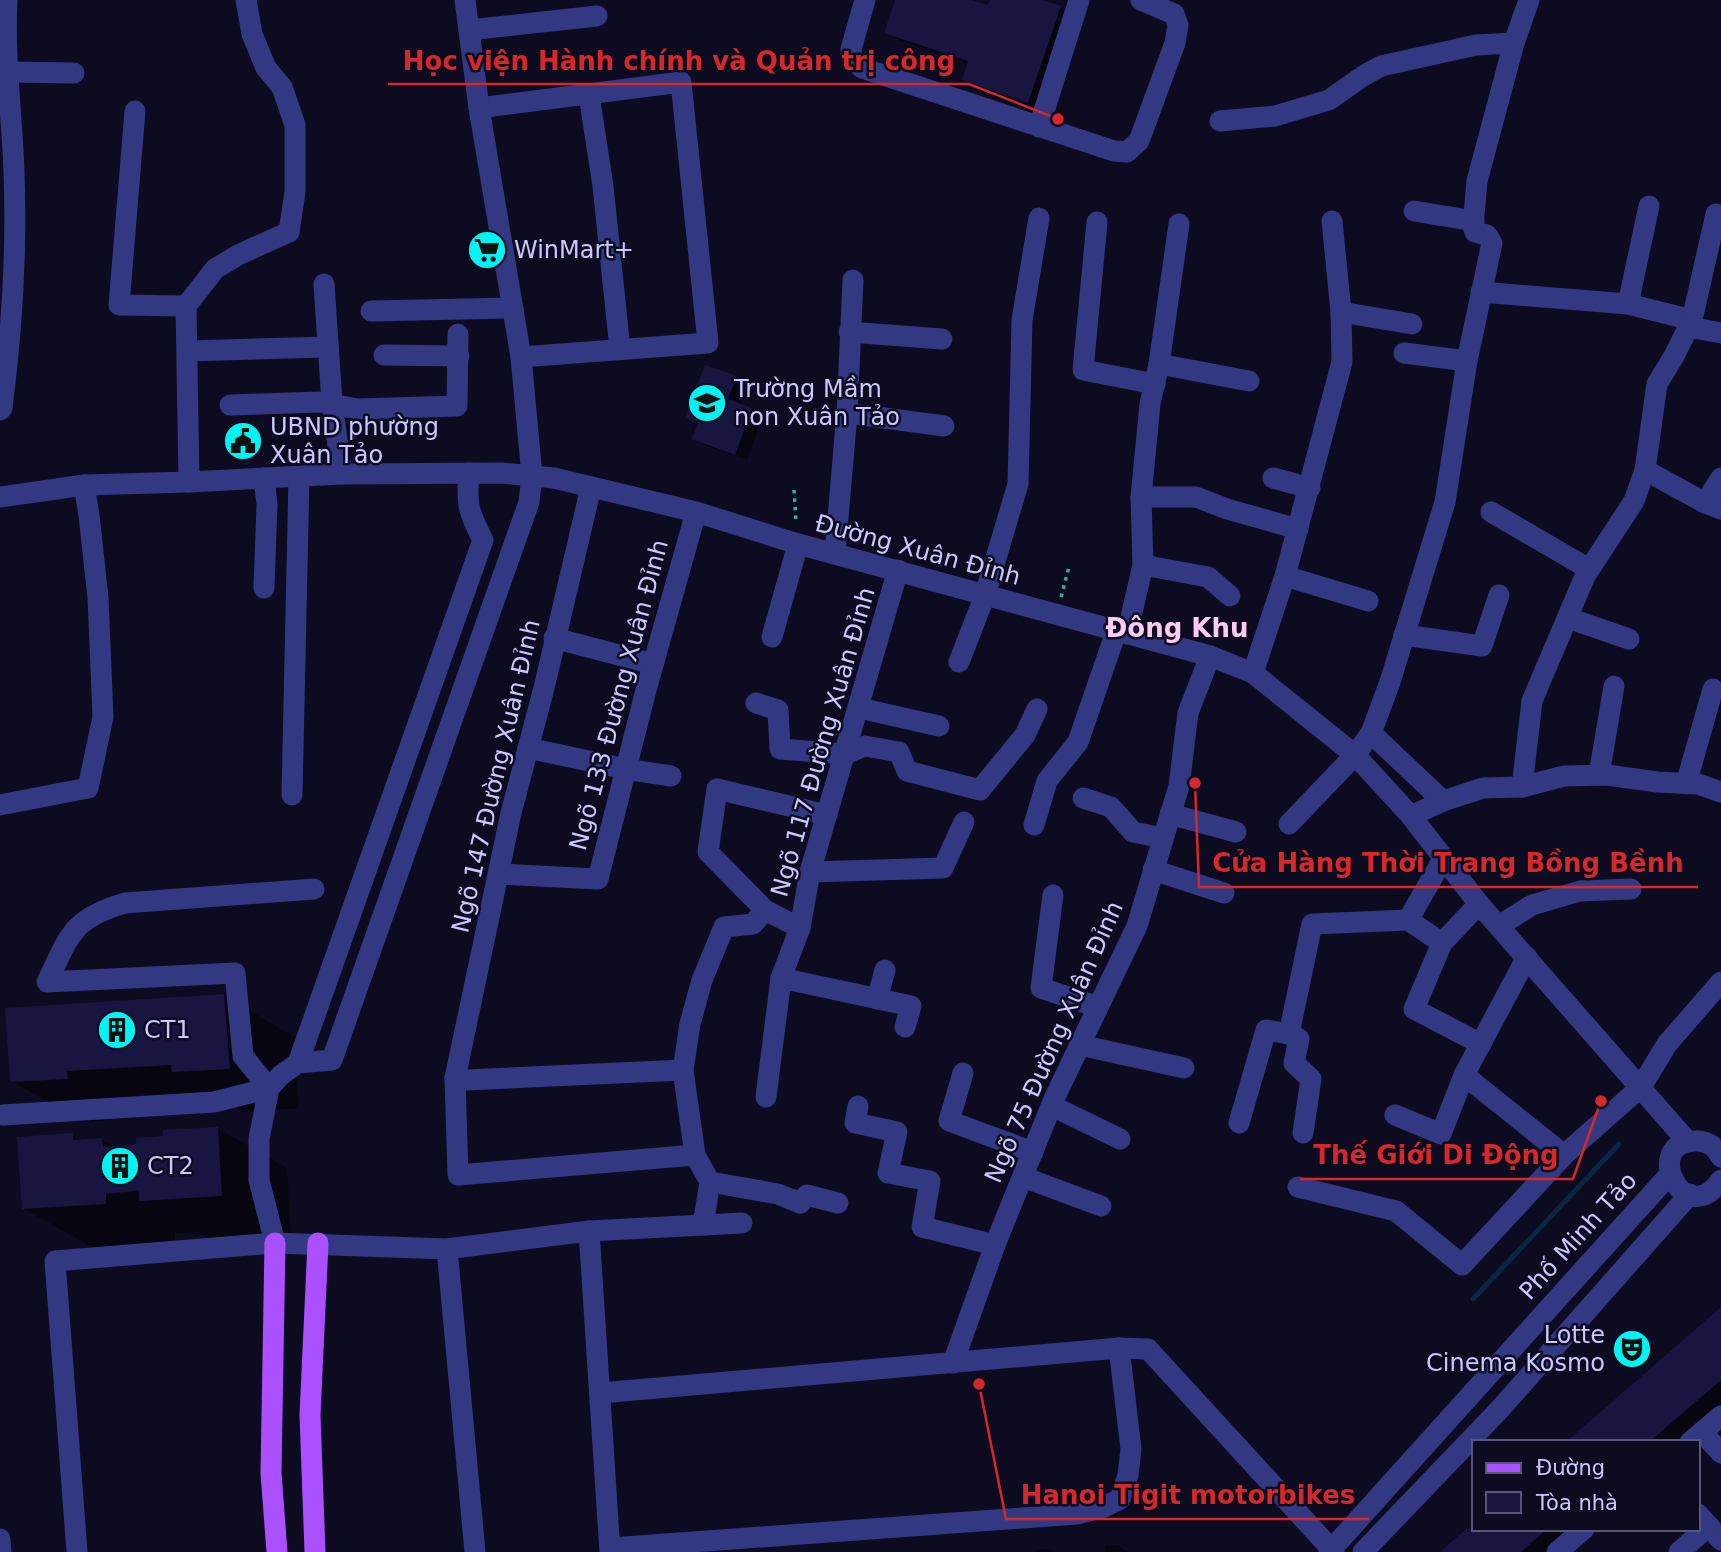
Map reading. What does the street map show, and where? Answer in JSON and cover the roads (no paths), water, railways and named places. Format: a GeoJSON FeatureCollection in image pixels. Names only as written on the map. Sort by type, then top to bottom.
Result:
{"type":"FeatureCollection","features":[{"type":"Feature","properties":{"kind":"main road"},"geometry":{"type":"LineString","coordinates":[[275,1243],[271,1460],[277,1552]]}},
{"type":"Feature","properties":{"kind":"main road"},"geometry":{"type":"LineString","coordinates":[[315,1552],[310,1415],[318,1243]]}},
{"type":"Feature","properties":{"kind":"street"},"geometry":{"type":"LineString","coordinates":[[0,410],[11,337],[14,272],[15,175],[10,72],[5,37],[7,0]]}},
{"type":"Feature","properties":{"kind":"street"},"geometry":{"type":"LineString","coordinates":[[189,482],[186,306],[215,270],[238,255],[289,232],[295,191],[295,125],[282,87],[266,68],[253,34],[246,0]]}},
{"type":"Feature","properties":{"kind":"street"},"geometry":{"type":"LineString","coordinates":[[275,1243],[259,1180],[259,1139],[269,1088],[281,1074],[298,1063],[332,1060],[529,502],[532,476],[521,357],[479,108],[465,0]]}},
{"type":"Feature","properties":{"kind":"street"},"geometry":{"type":"LineString","coordinates":[[866,0],[851,49],[852,59],[862,68],[1114,151],[1127,152],[1135,147],[1175,43],[1178,25],[1174,14],[1141,0]]}},
{"type":"Feature","properties":{"kind":"street"},"geometry":{"type":"LineString","coordinates":[[1039,127],[1079,0]]}},
{"type":"Feature","properties":{"kind":"street"},"geometry":{"type":"LineString","coordinates":[[1475,227],[1477,181],[1514,43],[1529,0]]}},
{"type":"Feature","properties":{"kind":"street"},"geometry":{"type":"LineString","coordinates":[[469,30],[597,16]]}},
{"type":"Feature","properties":{"kind":"street"},"geometry":{"type":"LineString","coordinates":[[1220,121],[1275,116],[1329,100],[1381,66],[1476,45],[1514,43]]}},
{"type":"Feature","properties":{"kind":"street"},"geometry":{"type":"LineString","coordinates":[[10,72],[74,74]]}},
{"type":"Feature","properties":{"kind":"street"},"geometry":{"type":"LineString","coordinates":[[479,108],[681,82],[708,343],[521,357]]}},
{"type":"Feature","properties":{"kind":"street"},"geometry":{"type":"LineString","coordinates":[[589,95],[603,186],[620,349]]}},
{"type":"Feature","properties":{"kind":"street"},"geometry":{"type":"LineString","coordinates":[[135,111],[119,305],[186,306]]}},
{"type":"Feature","properties":{"kind":"street"},"geometry":{"type":"LineString","coordinates":[[1628,304],[1649,206]]}},
{"type":"Feature","properties":{"kind":"street"},"geometry":{"type":"LineString","coordinates":[[1289,824],[1355,755],[1371,733],[1445,502],[1467,361],[1492,243],[1487,235],[1475,227],[1414,211]]}},
{"type":"Feature","properties":{"kind":"street"},"geometry":{"type":"LineString","coordinates":[[1522,787],[1532,701],[1589,569],[1634,501],[1645,470],[1657,384],[1691,324],[1716,214],[1721,216]]}},
{"type":"Feature","properties":{"kind":"street"},"geometry":{"type":"LineString","coordinates":[[959,662],[985,595],[1018,484],[1022,320],[1039,218]]}},
{"type":"Feature","properties":{"kind":"street"},"geometry":{"type":"LineString","coordinates":[[1253,673],[1285,576],[1342,362],[1341,312],[1332,221]]}},
{"type":"Feature","properties":{"kind":"street"},"geometry":{"type":"LineString","coordinates":[[1097,222],[1083,370],[1249,381]]}},
{"type":"Feature","properties":{"kind":"street"},"geometry":{"type":"LineString","coordinates":[[1034,825],[1047,781],[1078,742],[1122,633],[1143,565],[1141,497],[1150,404],[1157,374],[1179,224]]}},
{"type":"Feature","properties":{"kind":"street"},"geometry":{"type":"LineString","coordinates":[[835,553],[847,413],[853,280]]}},
{"type":"Feature","properties":{"kind":"street"},"geometry":{"type":"LineString","coordinates":[[324,284],[332,403],[342,474]]}},
{"type":"Feature","properties":{"kind":"street"},"geometry":{"type":"LineString","coordinates":[[1481,292],[1628,304],[1721,333]]}},
{"type":"Feature","properties":{"kind":"street"},"geometry":{"type":"LineString","coordinates":[[371,310],[513,308]]}},
{"type":"Feature","properties":{"kind":"street"},"geometry":{"type":"LineString","coordinates":[[1341,312],[1412,324]]}},
{"type":"Feature","properties":{"kind":"street"},"geometry":{"type":"LineString","coordinates":[[849,331],[942,339]]}},
{"type":"Feature","properties":{"kind":"street"},"geometry":{"type":"LineString","coordinates":[[230,405],[332,403],[358,409],[457,407],[458,334]]}},
{"type":"Feature","properties":{"kind":"street"},"geometry":{"type":"LineString","coordinates":[[187,351],[328,347]]}},
{"type":"Feature","properties":{"kind":"street"},"geometry":{"type":"LineString","coordinates":[[1404,353],[1467,361]]}},
{"type":"Feature","properties":{"kind":"street"},"geometry":{"type":"LineString","coordinates":[[384,355],[459,356]]}},
{"type":"Feature","properties":{"kind":"street"},"geometry":{"type":"LineString","coordinates":[[847,413],[944,426]]}},
{"type":"Feature","properties":{"kind":"street"},"geometry":{"type":"LineString","coordinates":[[1645,470],[1713,506],[1721,478]]}},
{"type":"Feature","properties":{"kind":"street"},"geometry":{"type":"LineString","coordinates":[[298,1063],[483,540],[469,513],[469,473]]}},
{"type":"Feature","properties":{"kind":"street","name":"Đường Xuân Đỉnh"},"geometry":{"type":"LineString","coordinates":[[0,497],[84,485],[342,474],[502,473],[554,478],[696,512],[798,544],[1210,656],[1253,673],[1355,755],[1410,816],[1479,904],[1688,1142]]}},
{"type":"Feature","properties":{"kind":"street"},"geometry":{"type":"LineString","coordinates":[[292,794],[299,477]]}},
{"type":"Feature","properties":{"kind":"street"},"geometry":{"type":"LineString","coordinates":[[264,478],[267,504],[264,588]]}},
{"type":"Feature","properties":{"kind":"street"},"geometry":{"type":"LineString","coordinates":[[1273,478],[1310,488]]}},
{"type":"Feature","properties":{"kind":"street"},"geometry":{"type":"LineString","coordinates":[[0,805],[88,788],[103,717],[98,598],[84,485]]}},
{"type":"Feature","properties":{"kind":"street","name":"Ngõ 147 Đường Xuân Đỉnh"},"geometry":{"type":"LineString","coordinates":[[591,487],[511,813],[455,1078],[458,1175],[695,1155]]}},
{"type":"Feature","properties":{"kind":"street"},"geometry":{"type":"LineString","coordinates":[[1141,497],[1196,497],[1227,509],[1298,529]]}},
{"type":"Feature","properties":{"kind":"street","name":"Ngõ 133 Đường Xuân Đỉnh"},"geometry":{"type":"LineString","coordinates":[[499,874],[598,879],[653,664],[696,512]]}},
{"type":"Feature","properties":{"kind":"street"},"geometry":{"type":"LineString","coordinates":[[1491,512],[1589,569]]}},
{"type":"Feature","properties":{"kind":"street"},"geometry":{"type":"LineString","coordinates":[[772,637],[798,544]]}},
{"type":"Feature","properties":{"kind":"street"},"geometry":{"type":"LineString","coordinates":[[1143,565],[1208,577],[1230,596]]}},
{"type":"Feature","properties":{"kind":"street","name":"Ngõ 117 Đường Xuân Đỉnh"},"geometry":{"type":"LineString","coordinates":[[766,1097],[781,978],[800,928],[810,872],[898,570]]}},
{"type":"Feature","properties":{"kind":"street"},"geometry":{"type":"LineString","coordinates":[[1285,576],[1368,601]]}},
{"type":"Feature","properties":{"kind":"street"},"geometry":{"type":"LineString","coordinates":[[1404,635],[1482,646],[1499,595]]}},
{"type":"Feature","properties":{"kind":"street"},"geometry":{"type":"LineString","coordinates":[[1568,618],[1629,639]]}},
{"type":"Feature","properties":{"kind":"street"},"geometry":{"type":"LineString","coordinates":[[554,638],[653,664]]}},
{"type":"Feature","properties":{"kind":"street","name":"Ngõ 75 Đường Xuân Đỉnh"},"geometry":{"type":"LineString","coordinates":[[953,1363],[995,1245],[1052,1106],[1137,926],[1179,786],[1188,713],[1210,656]]}},
{"type":"Feature","properties":{"kind":"street"},"geometry":{"type":"LineString","coordinates":[[1600,775],[1614,686]]}},
{"type":"Feature","properties":{"kind":"street"},"geometry":{"type":"LineString","coordinates":[[1686,784],[1713,689]]}},
{"type":"Feature","properties":{"kind":"street"},"geometry":{"type":"LineString","coordinates":[[756,703],[778,710],[780,749],[845,754],[865,746],[899,752],[907,771],[980,790],[1025,735],[1037,709]]}},
{"type":"Feature","properties":{"kind":"street"},"geometry":{"type":"LineString","coordinates":[[859,708],[939,726]]}},
{"type":"Feature","properties":{"kind":"street"},"geometry":{"type":"LineString","coordinates":[[1371,733],[1443,801]]}},
{"type":"Feature","properties":{"kind":"street"},"geometry":{"type":"LineString","coordinates":[[528,748],[671,776]]}},
{"type":"Feature","properties":{"kind":"street"},"geometry":{"type":"LineString","coordinates":[[1410,816],[1443,801],[1483,788],[1522,787],[1564,776],[1600,775],[1698,784],[1721,792]]}},
{"type":"Feature","properties":{"kind":"street","name":"Ngõ 117 Đường Xuân Đỉnh"},"geometry":{"type":"LineString","coordinates":[[800,928],[765,910],[708,852],[718,789],[827,815]]}},
{"type":"Feature","properties":{"kind":"street"},"geometry":{"type":"LineString","coordinates":[[1083,798],[1111,807],[1133,832],[1163,838]]}},
{"type":"Feature","properties":{"kind":"street"},"geometry":{"type":"LineString","coordinates":[[1170,814],[1236,832]]}},
{"type":"Feature","properties":{"kind":"street"},"geometry":{"type":"LineString","coordinates":[[810,872],[943,868],[964,822]]}},
{"type":"Feature","properties":{"kind":"street"},"geometry":{"type":"LineString","coordinates":[[1408,920],[1443,859]]}},
{"type":"Feature","properties":{"kind":"street"},"geometry":{"type":"LineString","coordinates":[[1153,870],[1224,893]]}},
{"type":"Feature","properties":{"kind":"street"},"geometry":{"type":"LineString","coordinates":[[269,1088],[243,1056],[235,973],[47,982],[73,930],[99,911],[125,904],[314,889]]}},
{"type":"Feature","properties":{"kind":"street"},"geometry":{"type":"LineString","coordinates":[[1499,926],[1532,905],[1580,891],[1631,889]]}},
{"type":"Feature","properties":{"kind":"street"},"geometry":{"type":"LineString","coordinates":[[1053,895],[1041,988],[1098,1007]]}},
{"type":"Feature","properties":{"kind":"street"},"geometry":{"type":"LineString","coordinates":[[1479,904],[1442,943],[1414,1009],[1481,1044]]}},
{"type":"Feature","properties":{"kind":"street"},"geometry":{"type":"LineString","coordinates":[[703,1225],[710,1182],[695,1155],[683,1070],[690,1024],[702,980],[724,928],[753,924],[765,910]]}},
{"type":"Feature","properties":{"kind":"street"},"geometry":{"type":"LineString","coordinates":[[1289,1034],[1312,924],[1408,920],[1442,943]]}},
{"type":"Feature","properties":{"kind":"street"},"geometry":{"type":"LineString","coordinates":[[1395,1115],[1441,1133],[1464,1075],[1527,957]]}},
{"type":"Feature","properties":{"kind":"street"},"geometry":{"type":"LineString","coordinates":[[877,999],[885,970]]}},
{"type":"Feature","properties":{"kind":"street"},"geometry":{"type":"LineString","coordinates":[[781,978],[911,1006],[905,1027]]}},
{"type":"Feature","properties":{"kind":"street"},"geometry":{"type":"LineString","coordinates":[[1298,1187],[1396,1211],[1462,1265],[1564,1156],[1641,1087],[1667,1044],[1721,982]]}},
{"type":"Feature","properties":{"kind":"street"},"geometry":{"type":"LineString","coordinates":[[1239,1123],[1266,1030],[1289,1034],[1299,1039],[1294,1063],[1311,1079],[1303,1133]]}},
{"type":"Feature","properties":{"kind":"street"},"geometry":{"type":"LineString","coordinates":[[1080,1045],[1184,1068]]}},
{"type":"Feature","properties":{"kind":"street"},"geometry":{"type":"LineString","coordinates":[[455,1078],[467,1080],[683,1070]]}},
{"type":"Feature","properties":{"kind":"street"},"geometry":{"type":"LineString","coordinates":[[963,1073],[949,1121],[1033,1152]]}},
{"type":"Feature","properties":{"kind":"street"},"geometry":{"type":"LineString","coordinates":[[1464,1075],[1564,1156]]}},
{"type":"Feature","properties":{"kind":"street"},"geometry":{"type":"LineString","coordinates":[[3,1115],[214,1102],[269,1088]]}},
{"type":"Feature","properties":{"kind":"street"},"geometry":{"type":"LineString","coordinates":[[858,1106],[855,1122],[897,1132],[888,1174],[930,1181],[922,1227],[995,1245]]}},
{"type":"Feature","properties":{"kind":"street"},"geometry":{"type":"LineString","coordinates":[[1052,1106],[1120,1139]]}},
{"type":"Feature","properties":{"kind":"street"},"geometry":{"type":"LineString","coordinates":[[1688,1142],[1705,1142],[1719,1150]]}},
{"type":"Feature","properties":{"kind":"street","name":"Phố Minh Tảo"},"geometry":{"type":"LineString","coordinates":[[1331,1551],[1670,1174],[1670,1160],[1674,1152],[1688,1142]]}},
{"type":"Feature","properties":{"kind":"street"},"geometry":{"type":"LineString","coordinates":[[1670,1174],[1675,1185],[1690,1195]]}},
{"type":"Feature","properties":{"kind":"street"},"geometry":{"type":"LineString","coordinates":[[1023,1177],[1101,1206]]}},
{"type":"Feature","properties":{"kind":"street"},"geometry":{"type":"LineString","coordinates":[[1363,1552],[1500,1409],[1690,1195],[1709,1192],[1721,1180]]}},
{"type":"Feature","properties":{"kind":"street"},"geometry":{"type":"LineString","coordinates":[[710,1182],[778,1194],[800,1203],[807,1195],[838,1203]]}},
{"type":"Feature","properties":{"kind":"street"},"geometry":{"type":"LineString","coordinates":[[77,1552],[55,1261],[275,1243],[447,1249],[589,1231],[742,1223]]}},
{"type":"Feature","properties":{"kind":"street"},"geometry":{"type":"LineString","coordinates":[[589,1231],[610,1550],[1077,1514],[1104,1507],[1120,1499],[1128,1475],[1131,1449],[1119,1348]]}},
{"type":"Feature","properties":{"kind":"street"},"geometry":{"type":"LineString","coordinates":[[447,1249],[475,1552]]}},
{"type":"Feature","properties":{"kind":"street"},"geometry":{"type":"LineString","coordinates":[[600,1393],[1119,1348],[1149,1349],[1331,1551]]}},
{"type":"Feature","properties":{"kind":"street"},"geometry":{"type":"LineString","coordinates":[[1721,1416],[1696,1437],[1721,1453]]}},
{"type":"Feature","properties":{"kind":"street"},"geometry":{"type":"LineString","coordinates":[[1679,1552],[1709,1527]]}},
{"type":"Feature","properties":{"kind":"street"},"geometry":{"type":"LineString","coordinates":[[1557,1552],[1582,1531]]}},
{"type":"Feature","properties":{"kind":"street"},"geometry":{"type":"LineString","coordinates":[[0,1539],[1,1552]]}},
{"type":"Feature","properties":{"kind":"waterway"},"geometry":{"type":"LineString","coordinates":[[1473,1299],[1619,1144]]}},
{"type":"Feature","properties":{"kind":"place","name":"Học viện Hành chính và Quản trị công"},"geometry":{"type":"Point","coordinates":[1058,119]}},
{"type":"Feature","properties":{"kind":"place","name":"WinMart+"},"geometry":{"type":"Point","coordinates":[487,250]}},
{"type":"Feature","properties":{"kind":"place","name":"Trường Mầm non Xuân Tảo"},"geometry":{"type":"Point","coordinates":[707,403]}},
{"type":"Feature","properties":{"kind":"place","name":"UBND phường Xuân Tảo"},"geometry":{"type":"Point","coordinates":[243,441]}},
{"type":"Feature","properties":{"kind":"place","name":"Cửa Hàng Thời Trang Bồng Bềnh"},"geometry":{"type":"Point","coordinates":[1195,783]}},
{"type":"Feature","properties":{"kind":"place","name":"CT1"},"geometry":{"type":"Point","coordinates":[117,1030]}},
{"type":"Feature","properties":{"kind":"place","name":"Thế Giới Di Động"},"geometry":{"type":"Point","coordinates":[1601,1101]}},
{"type":"Feature","properties":{"kind":"place","name":"CT2"},"geometry":{"type":"Point","coordinates":[120,1166]}},
{"type":"Feature","properties":{"kind":"place","name":"Lotte Cinema Kosmo"},"geometry":{"type":"Point","coordinates":[1632,1349]}},
{"type":"Feature","properties":{"kind":"place","name":"Hanoi Tigit motorbikes"},"geometry":{"type":"Point","coordinates":[979,1384]}},
{"type":"Feature","properties":{"kind":"district","name":"Đông Khu"},"geometry":{"type":"Point","coordinates":[1177,628]}}]}
